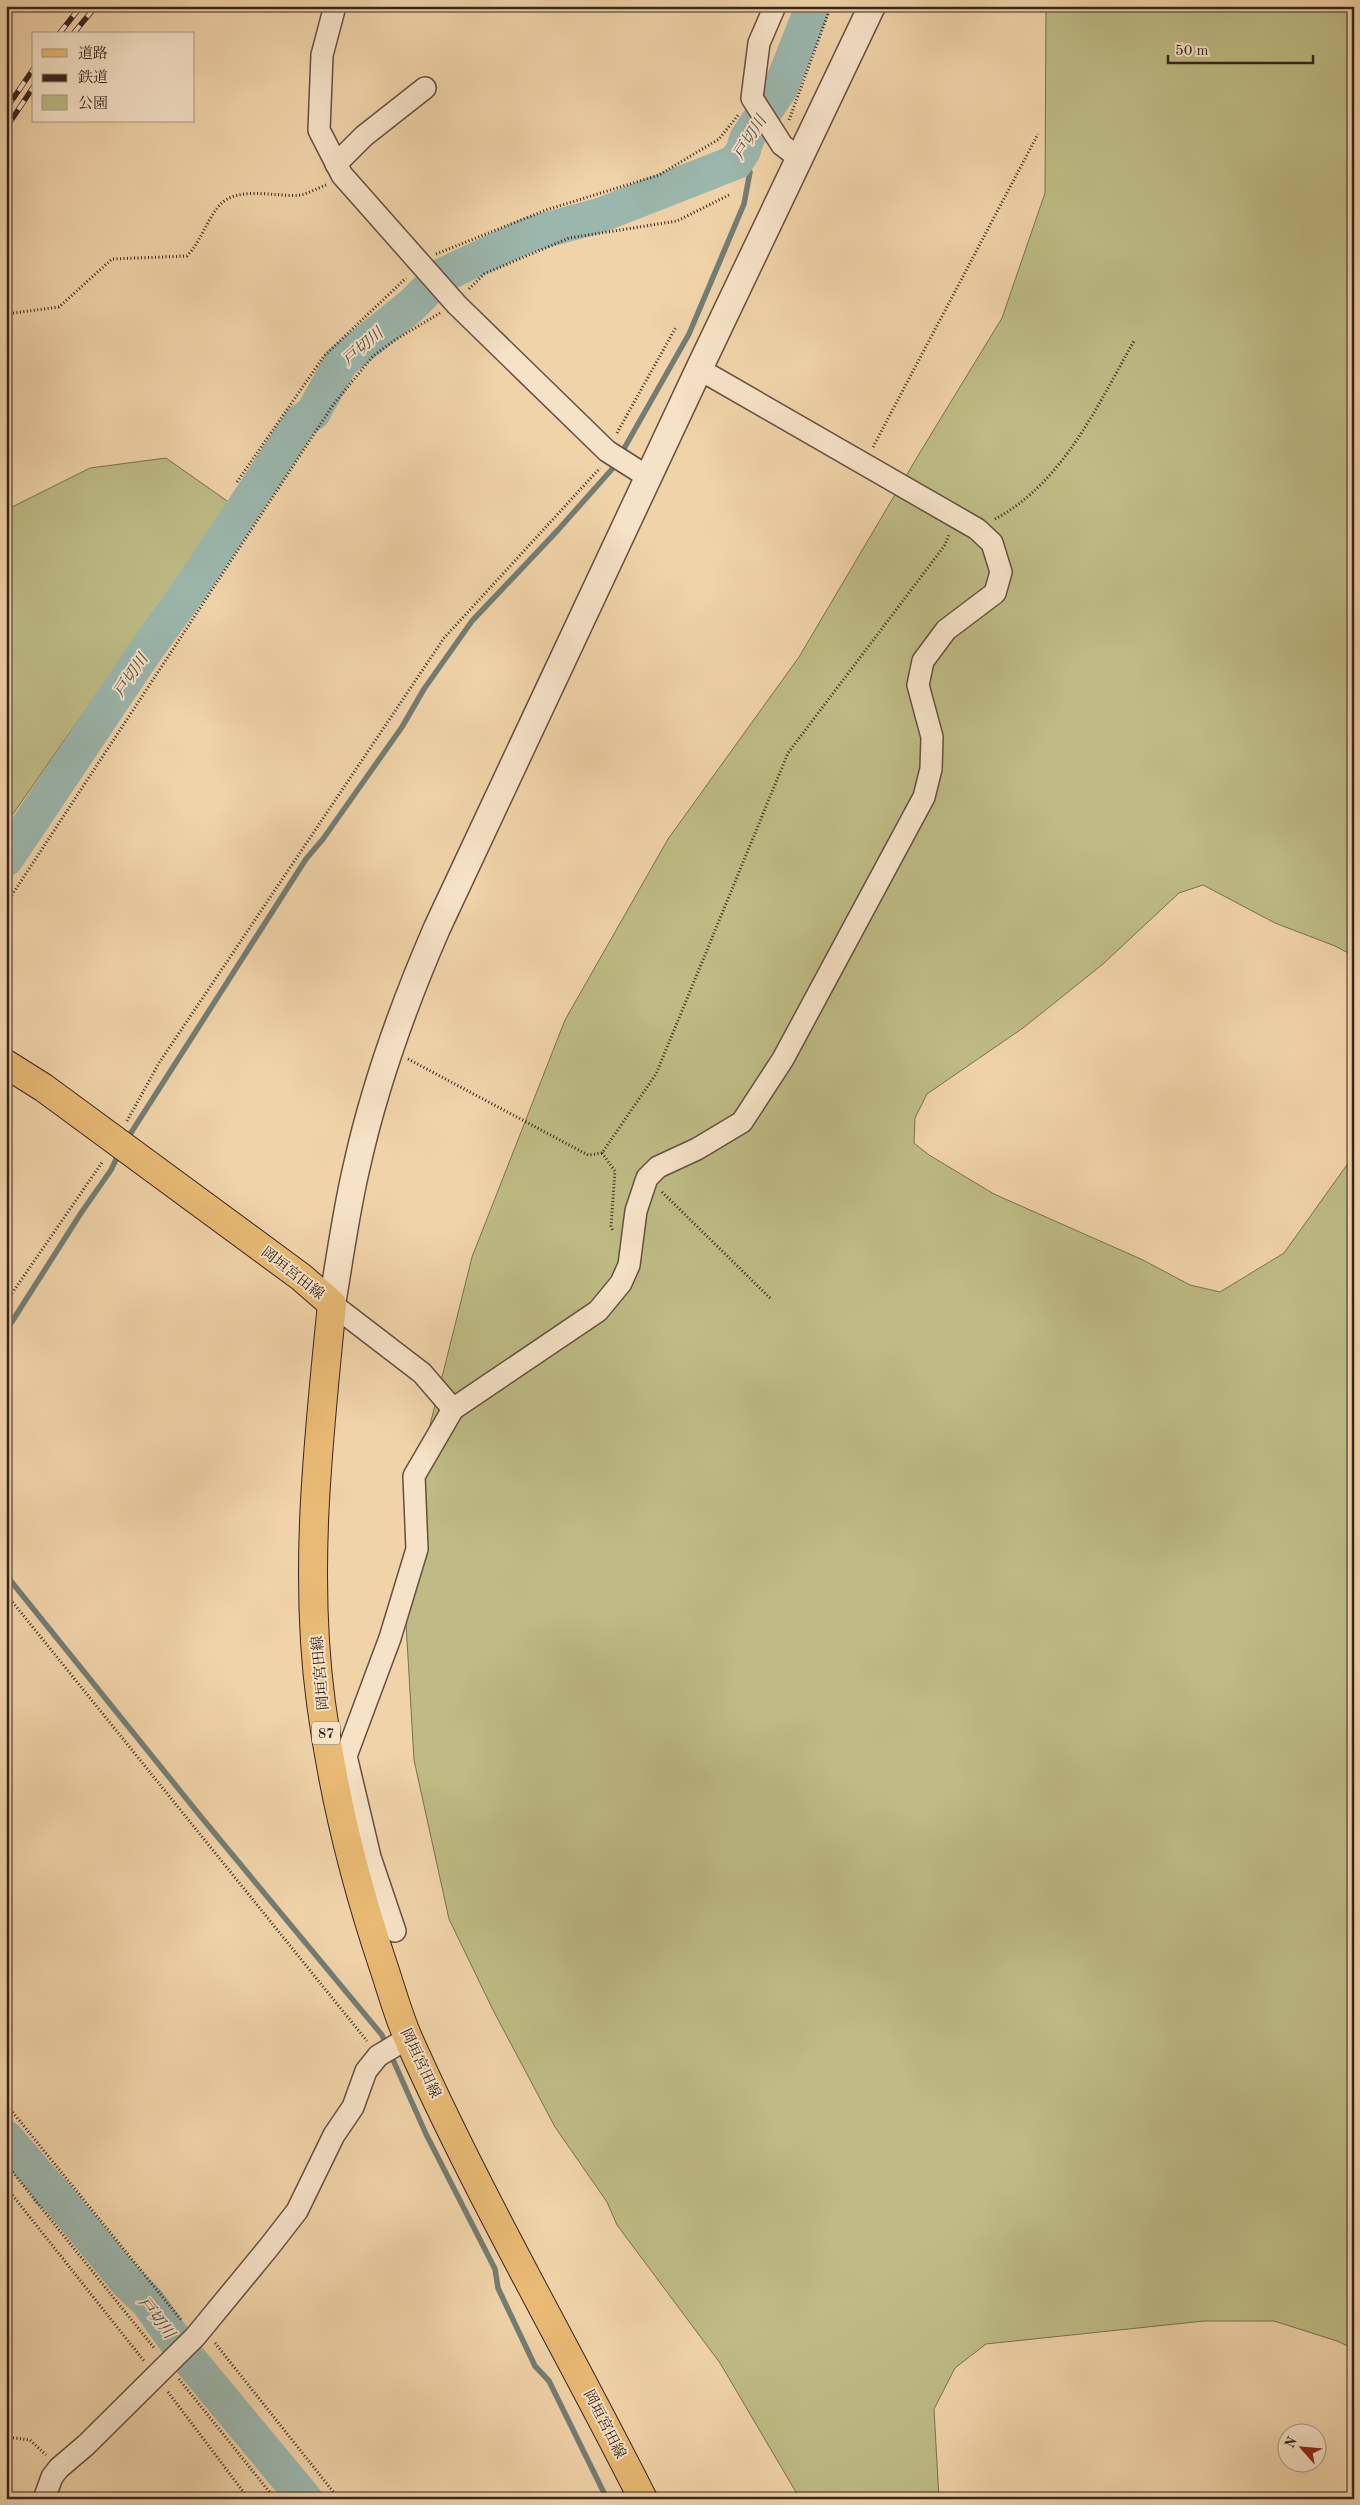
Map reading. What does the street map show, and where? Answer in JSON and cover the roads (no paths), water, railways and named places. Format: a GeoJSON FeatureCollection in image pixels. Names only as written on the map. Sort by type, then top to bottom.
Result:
{"type":"FeatureCollection","features":[{"type":"Feature","properties":{"kind":"main road","name":"岡垣宮田線"},"geometry":{"type":"LineString","coordinates":[[6,1064],[44,1088],[301,1277],[332,1304],[320,1428],[315,1516],[314,1604],[321,1701],[342,1829],[367,1919],[408,2038],[470,2167],[643,2499]]}},
{"type":"Feature","properties":{"kind":"street"},"geometry":{"type":"LineString","coordinates":[[335,6],[322,55],[319,130],[339,170],[457,305],[607,451],[648,477]]}},
{"type":"Feature","properties":{"kind":"street"},"geometry":{"type":"LineString","coordinates":[[776,6],[759,43],[752,98],[790,152]]}},
{"type":"Feature","properties":{"kind":"street"},"geometry":{"type":"LineString","coordinates":[[452,1409],[422,1373],[332,1304],[357,1165],[390,1050],[410,990],[437,928],[698,369],[790,152],[872,6]]}},
{"type":"Feature","properties":{"kind":"street"},"geometry":{"type":"LineString","coordinates":[[339,170],[364,136],[425,88]]}},
{"type":"Feature","properties":{"kind":"street"},"geometry":{"type":"LineString","coordinates":[[395,1931],[370,1857],[346,1756],[390,1638],[418,1548],[414,1476],[452,1409],[598,1311],[621,1283],[629,1265],[636,1211],[647,1178],[658,1167],[697,1149],[742,1122],[783,1059],[924,797],[931,769],[932,737],[918,685],[924,661],[946,630],[995,593],[1001,572],[992,543],[976,529],[698,369]]}},
{"type":"Feature","properties":{"kind":"street"},"geometry":{"type":"LineString","coordinates":[[44,2499],[52,2477],[59,2468],[86,2445],[199,2333],[297,2211],[334,2135],[353,2107],[366,2071],[378,2056],[408,2038]]}},
{"type":"Feature","properties":{"kind":"waterway","name":"戸切川"},"geometry":{"type":"LineString","coordinates":[[6,859],[144,653],[191,588],[301,421],[313,413],[341,362],[411,306],[441,276],[528,235],[601,215],[736,162],[743,151],[747,138],[780,89],[813,6]]}},
{"type":"Feature","properties":{"kind":"waterway"},"geometry":{"type":"LineString","coordinates":[[127,1139],[306,859],[323,839],[402,727],[424,689],[472,621],[558,530],[613,468],[689,334],[744,204],[750,172],[736,162]]}},
{"type":"Feature","properties":{"kind":"waterway"},"geometry":{"type":"LineString","coordinates":[[6,1331],[81,1213],[111,1170],[120,1151]]}},
{"type":"Feature","properties":{"kind":"waterway"},"geometry":{"type":"LineString","coordinates":[[6,1575],[202,1818],[382,2035],[426,2134],[495,2269],[498,2288],[535,2366],[549,2381],[607,2499]]}},
{"type":"Feature","properties":{"kind":"waterway","name":"戸切川"},"geometry":{"type":"LineString","coordinates":[[6,2138],[49,2188],[49,2192],[53,2192],[129,2284],[148,2302],[184,2353],[305,2499]]}},
{"type":"Feature","properties":{"kind":"railway"},"geometry":{"type":"LineString","coordinates":[[61,32],[81,6]]}},
{"type":"Feature","properties":{"kind":"railway"},"geometry":{"type":"LineString","coordinates":[[75,32],[96,6]]}},
{"type":"Feature","properties":{"kind":"railway"},"geometry":{"type":"LineString","coordinates":[[6,109],[32,71]]}},
{"type":"Feature","properties":{"kind":"railway"},"geometry":{"type":"LineString","coordinates":[[6,128],[32,89]]}}]}
